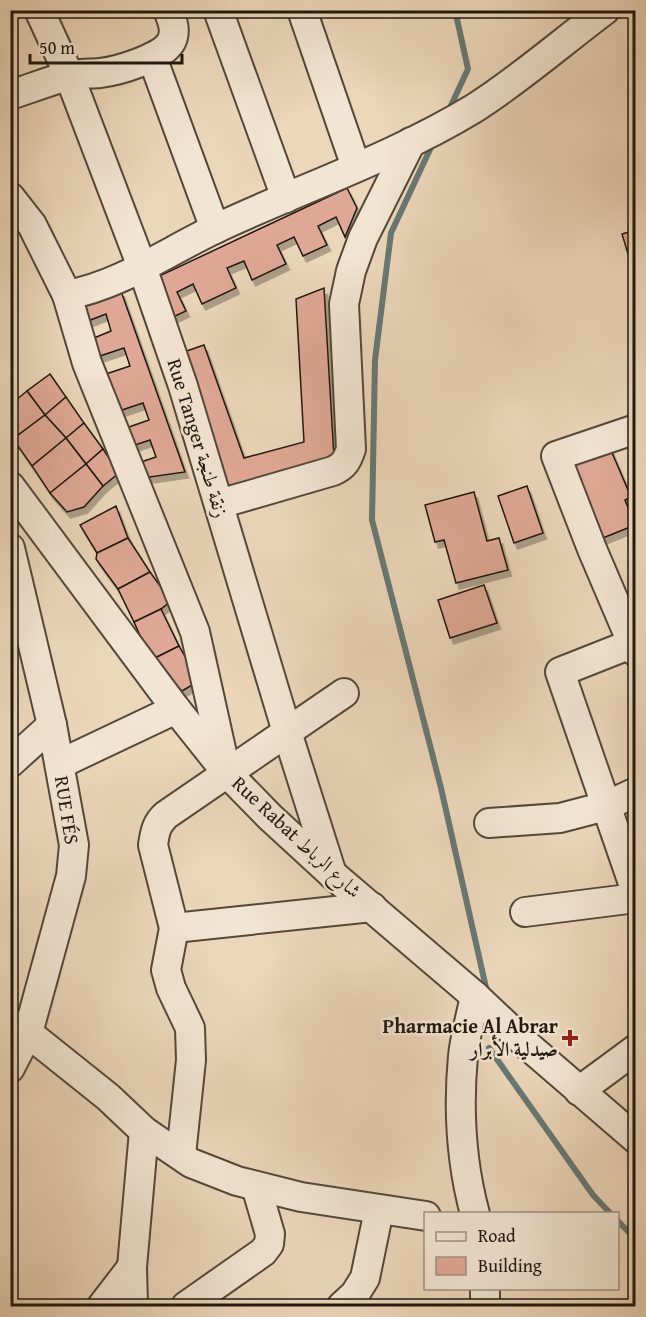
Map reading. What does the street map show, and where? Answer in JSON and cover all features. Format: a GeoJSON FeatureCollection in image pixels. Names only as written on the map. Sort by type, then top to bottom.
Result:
{"type":"FeatureCollection","features":[{"type":"Feature","properties":{"kind":"street","name":"Rue Tanger زنقة طنجة"},"geometry":{"type":"LineString","coordinates":[[39,10],[69,75],[142,267],[183,386],[332,874]]}},
{"type":"Feature","properties":{"kind":"street"},"geometry":{"type":"LineString","coordinates":[[218,10],[286,198]]}},
{"type":"Feature","properties":{"kind":"street"},"geometry":{"type":"LineString","coordinates":[[302,10],[356,167]]}},
{"type":"Feature","properties":{"kind":"street"},"geometry":{"type":"LineString","coordinates":[[68,295],[87,291],[142,267],[215,229],[416,140],[473,108],[517,78],[605,10]]}},
{"type":"Feature","properties":{"kind":"street"},"geometry":{"type":"LineString","coordinates":[[10,95],[69,75],[103,73],[152,57],[172,41],[177,14]]}},
{"type":"Feature","properties":{"kind":"street"},"geometry":{"type":"LineString","coordinates":[[152,57],[215,229]]}},
{"type":"Feature","properties":{"kind":"street"},"geometry":{"type":"LineString","coordinates":[[219,504],[333,471],[348,460],[351,449],[344,304],[351,271],[363,238],[416,140]]}},
{"type":"Feature","properties":{"kind":"street"},"geometry":{"type":"LineString","coordinates":[[10,197],[32,225],[68,295],[87,363],[195,632],[226,772]]}},
{"type":"Feature","properties":{"kind":"street"},"geometry":{"type":"LineString","coordinates":[[636,429],[556,456],[592,549],[634,646],[560,672],[636,892]]}},
{"type":"Feature","properties":{"kind":"street","name":"Rue Rabat شارع الرباط"},"geometry":{"type":"LineString","coordinates":[[10,486],[23,520],[226,772],[270,817],[332,874],[476,996],[579,1091],[636,1139]]}},
{"type":"Feature","properties":{"kind":"street","name":"RUE FÉS"},"geometry":{"type":"LineString","coordinates":[[10,548],[18,616],[52,725],[74,845],[73,861],[19,1028],[10,1068]]}},
{"type":"Feature","properties":{"kind":"street"},"geometry":{"type":"LineString","coordinates":[[181,1155],[191,1060],[191,1039],[187,1018],[171,988],[166,970],[174,928],[153,845],[155,831],[159,821],[166,815],[344,693]]}},
{"type":"Feature","properties":{"kind":"street"},"geometry":{"type":"LineString","coordinates":[[60,764],[176,710]]}},
{"type":"Feature","properties":{"kind":"street"},"geometry":{"type":"LineString","coordinates":[[10,763],[52,725]]}},
{"type":"Feature","properties":{"kind":"street"},"geometry":{"type":"LineString","coordinates":[[489,823],[560,818],[606,806],[636,792]]}},
{"type":"Feature","properties":{"kind":"street"},"geometry":{"type":"LineString","coordinates":[[525,912],[636,898]]}},
{"type":"Feature","properties":{"kind":"street"},"geometry":{"type":"LineString","coordinates":[[174,928],[372,907]]}},
{"type":"Feature","properties":{"kind":"street"},"geometry":{"type":"LineString","coordinates":[[475,1212],[464,1167],[461,1123],[464,1055],[476,996]]}},
{"type":"Feature","properties":{"kind":"street"},"geometry":{"type":"LineString","coordinates":[[19,1028],[108,1097],[144,1131],[191,1163],[237,1181],[301,1197],[424,1216]]}},
{"type":"Feature","properties":{"kind":"street"},"geometry":{"type":"LineString","coordinates":[[579,1091],[636,1049]]}},
{"type":"Feature","properties":{"kind":"street"},"geometry":{"type":"LineString","coordinates":[[133,1306],[132,1268],[144,1131]]}},
{"type":"Feature","properties":{"kind":"street"},"geometry":{"type":"LineString","coordinates":[[186,1306],[263,1252],[269,1244],[270,1234],[256,1186]]}},
{"type":"Feature","properties":{"kind":"street"},"geometry":{"type":"LineString","coordinates":[[342,1306],[355,1294],[365,1278],[379,1210]]}},
{"type":"Feature","properties":{"kind":"street"},"geometry":{"type":"LineString","coordinates":[[102,1306],[132,1268]]}},
{"type":"Feature","properties":{"kind":"street"},"geometry":{"type":"LineString","coordinates":[[485,1290],[485,1306]]}},
{"type":"Feature","properties":{"kind":"building"},"geometry":{"type":"Polygon","coordinates":[[[347,188],[357,208],[345,237],[336,217],[318,226],[327,245],[303,256],[294,237],[277,245],[286,264],[252,280],[244,261],[227,268],[236,288],[202,304],[193,284],[177,292],[186,311],[173,317],[155,278],[347,188]]]}},
{"type":"Feature","properties":{"kind":"building"},"geometry":{"type":"Polygon","coordinates":[[[636,230],[636,277],[635,277],[622,234],[636,230]]]}},
{"type":"Feature","properties":{"kind":"building"},"geometry":{"type":"Polygon","coordinates":[[[324,288],[334,458],[227,486],[181,353],[204,345],[244,458],[304,442],[296,299],[324,288]]]}},
{"type":"Feature","properties":{"kind":"building"},"geometry":{"type":"Polygon","coordinates":[[[121,291],[185,472],[143,478],[138,463],[156,457],[150,440],[132,446],[126,428],[149,420],[143,403],[119,411],[106,374],[130,366],[124,348],[100,356],[94,338],[111,331],[106,314],[88,321],[82,305],[121,291]]]}},
{"type":"Feature","properties":{"kind":"building"},"geometry":{"type":"Polygon","coordinates":[[[50,374],[66,397],[45,415],[27,391],[50,374]]]}},
{"type":"Feature","properties":{"kind":"building"},"geometry":{"type":"Polygon","coordinates":[[[27,391],[45,415],[13,439],[10,436],[10,405],[27,391]]]}},
{"type":"Feature","properties":{"kind":"building"},"geometry":{"type":"Polygon","coordinates":[[[66,397],[84,423],[66,438],[45,415],[66,397]]]}},
{"type":"Feature","properties":{"kind":"building"},"geometry":{"type":"Polygon","coordinates":[[[45,415],[66,438],[32,466],[13,439],[45,415]]]}},
{"type":"Feature","properties":{"kind":"building"},"geometry":{"type":"Polygon","coordinates":[[[84,423],[103,449],[86,464],[66,438],[84,423]]]}},
{"type":"Feature","properties":{"kind":"building"},"geometry":{"type":"Polygon","coordinates":[[[66,438],[86,464],[50,493],[32,466],[66,438]]]}},
{"type":"Feature","properties":{"kind":"building"},"geometry":{"type":"Polygon","coordinates":[[[610,448],[631,497],[625,500],[635,525],[598,540],[567,467],[610,448]]]}},
{"type":"Feature","properties":{"kind":"building"},"geometry":{"type":"Polygon","coordinates":[[[103,449],[119,473],[103,486],[86,464],[103,449]]]}},
{"type":"Feature","properties":{"kind":"building"},"geometry":{"type":"Polygon","coordinates":[[[86,464],[103,486],[84,507],[67,512],[50,493],[86,464]]]}},
{"type":"Feature","properties":{"kind":"building"},"geometry":{"type":"Polygon","coordinates":[[[527,486],[543,533],[514,543],[498,496],[527,486]]]}},
{"type":"Feature","properties":{"kind":"building"},"geometry":{"type":"Polygon","coordinates":[[[474,492],[487,541],[499,538],[508,570],[456,583],[444,540],[435,542],[425,505],[474,492]]]}},
{"type":"Feature","properties":{"kind":"building"},"geometry":{"type":"Polygon","coordinates":[[[116,506],[128,538],[97,553],[80,525],[116,506]]]}},
{"type":"Feature","properties":{"kind":"building"},"geometry":{"type":"Polygon","coordinates":[[[128,538],[150,572],[118,589],[96,559],[97,553],[128,538]]]}},
{"type":"Feature","properties":{"kind":"building"},"geometry":{"type":"Polygon","coordinates":[[[150,572],[171,601],[161,609],[134,622],[118,589],[150,572]]]}},
{"type":"Feature","properties":{"kind":"building"},"geometry":{"type":"Polygon","coordinates":[[[484,585],[497,623],[450,638],[438,600],[484,585]]]}},
{"type":"Feature","properties":{"kind":"building"},"geometry":{"type":"Polygon","coordinates":[[[161,609],[179,646],[151,660],[134,622],[161,609]]]}},
{"type":"Feature","properties":{"kind":"building"},"geometry":{"type":"Polygon","coordinates":[[[179,646],[199,681],[182,691],[151,660],[179,646]]]}},
{"type":"Feature","properties":{"kind":"building"},"geometry":{"type":"Polygon","coordinates":[[[636,807],[636,850],[620,814],[636,807]]]}},
{"type":"Feature","properties":{"kind":"waterway"},"geometry":{"type":"LineString","coordinates":[[448,112],[468,69],[455,10]]}},
{"type":"Feature","properties":{"kind":"waterway"},"geometry":{"type":"LineString","coordinates":[[433,143],[391,233],[375,360],[372,520],[441,788],[487,992]]}},
{"type":"Feature","properties":{"kind":"waterway"},"geometry":{"type":"LineString","coordinates":[[489,1048],[593,1195],[609,1212]]}},
{"type":"Feature","properties":{"kind":"waterway"},"geometry":{"type":"LineString","coordinates":[[619,1222],[636,1240]]}},
{"type":"Feature","properties":{"kind":"place","name":"Pharmacie Al Abrar صيدلية الأبرار"},"geometry":{"type":"Point","coordinates":[570,1038]}}]}
